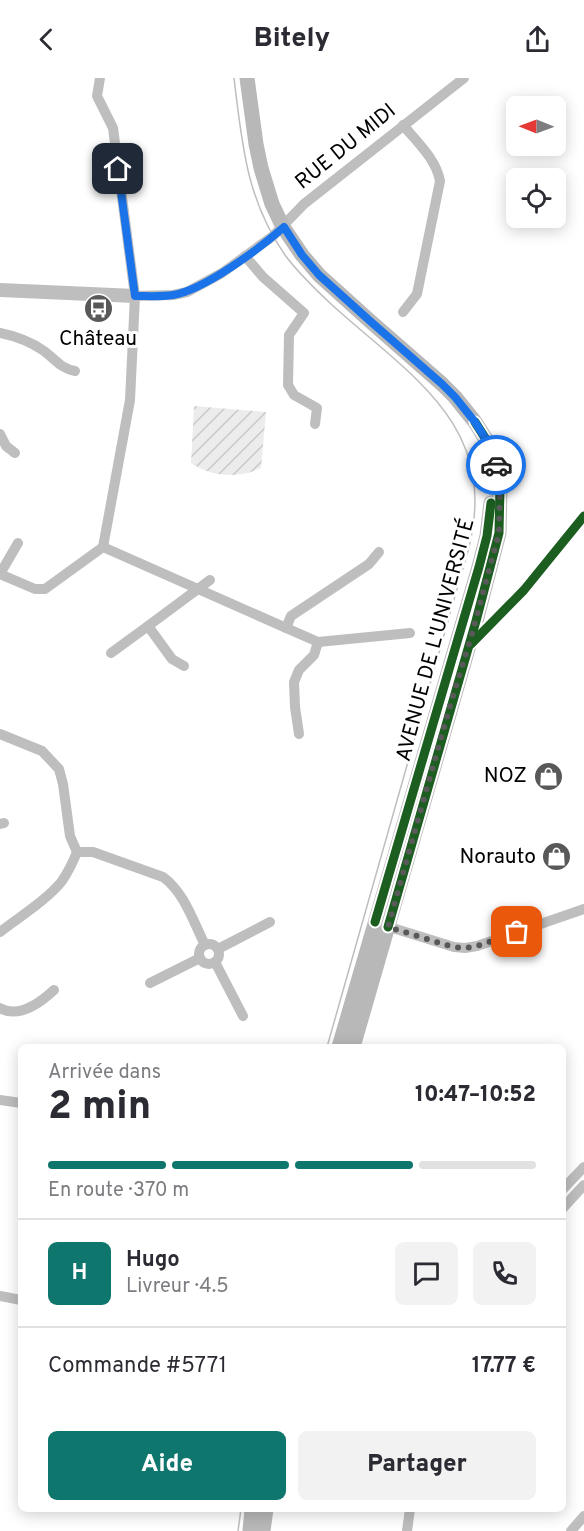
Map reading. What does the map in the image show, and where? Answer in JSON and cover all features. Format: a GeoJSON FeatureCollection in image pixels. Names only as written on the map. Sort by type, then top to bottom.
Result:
{"type":"FeatureCollection","features":[{"type":"Feature","properties":{"kind":"main road"},"geometry":{"type":"LineString","coordinates":[[247,78],[256,144],[272,204],[302,255],[319,275],[442,384],[475,422]]}},
{"type":"Feature","properties":{"kind":"main road","name":"AVENUE DE L'UNIVERSITÉ"},"geometry":{"type":"LineString","coordinates":[[340,1044],[381,924],[469,646],[499,533],[500,486],[487,441],[475,422]]}},
{"type":"Feature","properties":{"kind":"main road","name":"AVENUE DE L'UNIVERSITÉ"},"geometry":{"type":"LineString","coordinates":[[354,1044],[381,924],[487,536],[491,502],[489,470],[475,422]]}},
{"type":"Feature","properties":{"kind":"main road"},"geometry":{"type":"LineString","coordinates":[[250,1531],[252,1512]]}},
{"type":"Feature","properties":{"kind":"main road"},"geometry":{"type":"LineString","coordinates":[[263,1531],[266,1512]]}},
{"type":"Feature","properties":{"kind":"street"},"geometry":{"type":"LineString","coordinates":[[18,543],[0,574],[35,589],[45,589],[103,547],[130,400],[135,296],[113,128],[97,96],[100,78]]}},
{"type":"Feature","properties":{"kind":"street","name":"RUE DU MIDI"},"geometry":{"type":"LineString","coordinates":[[135,296],[167,296],[187,292],[222,273],[284,227],[304,204],[464,78]]}},
{"type":"Feature","properties":{"kind":"street"},"geometry":{"type":"LineString","coordinates":[[403,312],[417,294],[440,181],[435,165],[404,125]]}},
{"type":"Feature","properties":{"kind":"street"},"geometry":{"type":"LineString","coordinates":[[245,256],[263,277],[304,313],[289,335],[288,385],[294,395],[317,408],[315,424]]}},
{"type":"Feature","properties":{"kind":"street"},"geometry":{"type":"LineString","coordinates":[[0,290],[135,296]]}},
{"type":"Feature","properties":{"kind":"street"},"geometry":{"type":"LineString","coordinates":[[0,333],[36,346],[66,369],[75,371]]}},
{"type":"Feature","properties":{"kind":"street"},"geometry":{"type":"LineString","coordinates":[[0,434],[6,446],[15,453]]}},
{"type":"Feature","properties":{"kind":"street"},"geometry":{"type":"LineString","coordinates":[[469,646],[524,590],[584,516]]}},
{"type":"Feature","properties":{"kind":"street"},"geometry":{"type":"LineString","coordinates":[[103,547],[318,642],[410,633]]}},
{"type":"Feature","properties":{"kind":"street"},"geometry":{"type":"LineString","coordinates":[[286,628],[291,616],[369,564],[379,552]]}},
{"type":"Feature","properties":{"kind":"street"},"geometry":{"type":"LineString","coordinates":[[111,654],[210,580]]}},
{"type":"Feature","properties":{"kind":"street"},"geometry":{"type":"LineString","coordinates":[[148,626],[172,659],[184,666]]}},
{"type":"Feature","properties":{"kind":"street"},"geometry":{"type":"LineString","coordinates":[[299,734],[294,682],[299,670],[314,655],[318,642]]}},
{"type":"Feature","properties":{"kind":"street"},"geometry":{"type":"LineString","coordinates":[[0,734],[42,751],[59,769],[70,836],[77,852],[61,882],[0,932]]}},
{"type":"Feature","properties":{"kind":"street"},"geometry":{"type":"LineString","coordinates":[[77,852],[93,852],[163,877],[178,892],[205,945]]}},
{"type":"Feature","properties":{"kind":"street"},"geometry":{"type":"LineString","coordinates":[[381,924],[453,947],[465,948],[477,946],[584,909]]}},
{"type":"Feature","properties":{"kind":"street"},"geometry":{"type":"LineString","coordinates":[[218,949],[270,922]]}},
{"type":"Feature","properties":{"kind":"street"},"geometry":{"type":"LineString","coordinates":[[212,944],[218,949],[219,956],[215,962],[208,964],[200,958],[200,951],[205,945],[212,944]]}},
{"type":"Feature","properties":{"kind":"street"},"geometry":{"type":"LineString","coordinates":[[150,983],[200,958]]}},
{"type":"Feature","properties":{"kind":"street"},"geometry":{"type":"LineString","coordinates":[[215,962],[243,1016]]}},
{"type":"Feature","properties":{"kind":"street"},"geometry":{"type":"LineString","coordinates":[[0,1008],[8,1012],[18,1011],[39,1004],[54,990]]}},
{"type":"Feature","properties":{"kind":"street"},"geometry":{"type":"LineString","coordinates":[[0,1100],[18,1103]]}},
{"type":"Feature","properties":{"kind":"street"},"geometry":{"type":"LineString","coordinates":[[566,1186],[584,1167]]}},
{"type":"Feature","properties":{"kind":"street"},"geometry":{"type":"LineString","coordinates":[[566,1205],[584,1185]]}},
{"type":"Feature","properties":{"kind":"street"},"geometry":{"type":"LineString","coordinates":[[0,1296],[18,1299]]}},
{"type":"Feature","properties":{"kind":"street"},"geometry":{"type":"LineString","coordinates":[[407,1531],[410,1512]]}},
{"type":"Feature","properties":{"kind":"street"},"geometry":{"type":"LineString","coordinates":[[571,1531],[584,1516]]}},
{"type":"Feature","properties":{"kind":"shaded area"},"geometry":{"type":"Polygon","coordinates":[[[194,406],[266,412],[261,468],[243,474],[225,475],[207,471],[191,463],[194,406]]]}},
{"type":"Feature","properties":{"kind":"tram line"},"geometry":{"type":"LineString","coordinates":[[234,78],[248,170],[254,192],[272,234],[285,255],[307,281],[417,380],[441,406],[459,435],[471,467],[475,504],[469,547],[328,1044]]}},
{"type":"Feature","properties":{"kind":"tram line"},"geometry":{"type":"LineString","coordinates":[[238,1531],[241,1512]]}},
{"type":"Feature","properties":{"kind":"cycle path"},"geometry":{"type":"LineString","coordinates":[[388,927],[499,533],[500,486],[487,441],[475,422]]}},
{"type":"Feature","properties":{"kind":"cycle path"},"geometry":{"type":"LineString","coordinates":[[375,922],[479,567],[487,536],[491,503]]}},
{"type":"Feature","properties":{"kind":"cycle path"},"geometry":{"type":"LineString","coordinates":[[471,644],[524,590],[584,516]]}},
{"type":"Feature","properties":{"kind":"way so far"},"geometry":{"type":"LineString","coordinates":[[496,465],[500,486],[499,533],[388,927],[453,947],[465,948],[517,932]]}},
{"type":"Feature","properties":{"kind":"place","name":"Château"},"geometry":{"type":"Point","coordinates":[98,308]}},
{"type":"Feature","properties":{"kind":"place","name":"NOZ"},"geometry":{"type":"Point","coordinates":[548,776]}},
{"type":"Feature","properties":{"kind":"place","name":"Norauto"},"geometry":{"type":"Point","coordinates":[557,857]}},
{"type":"Feature","properties":{"kind":"route"},"geometry":{"type":"LineString","coordinates":[[118,169],[135,296],[173,295],[187,292],[222,273],[284,227],[302,255],[319,275],[455,397],[487,441],[496,465]]}}]}
